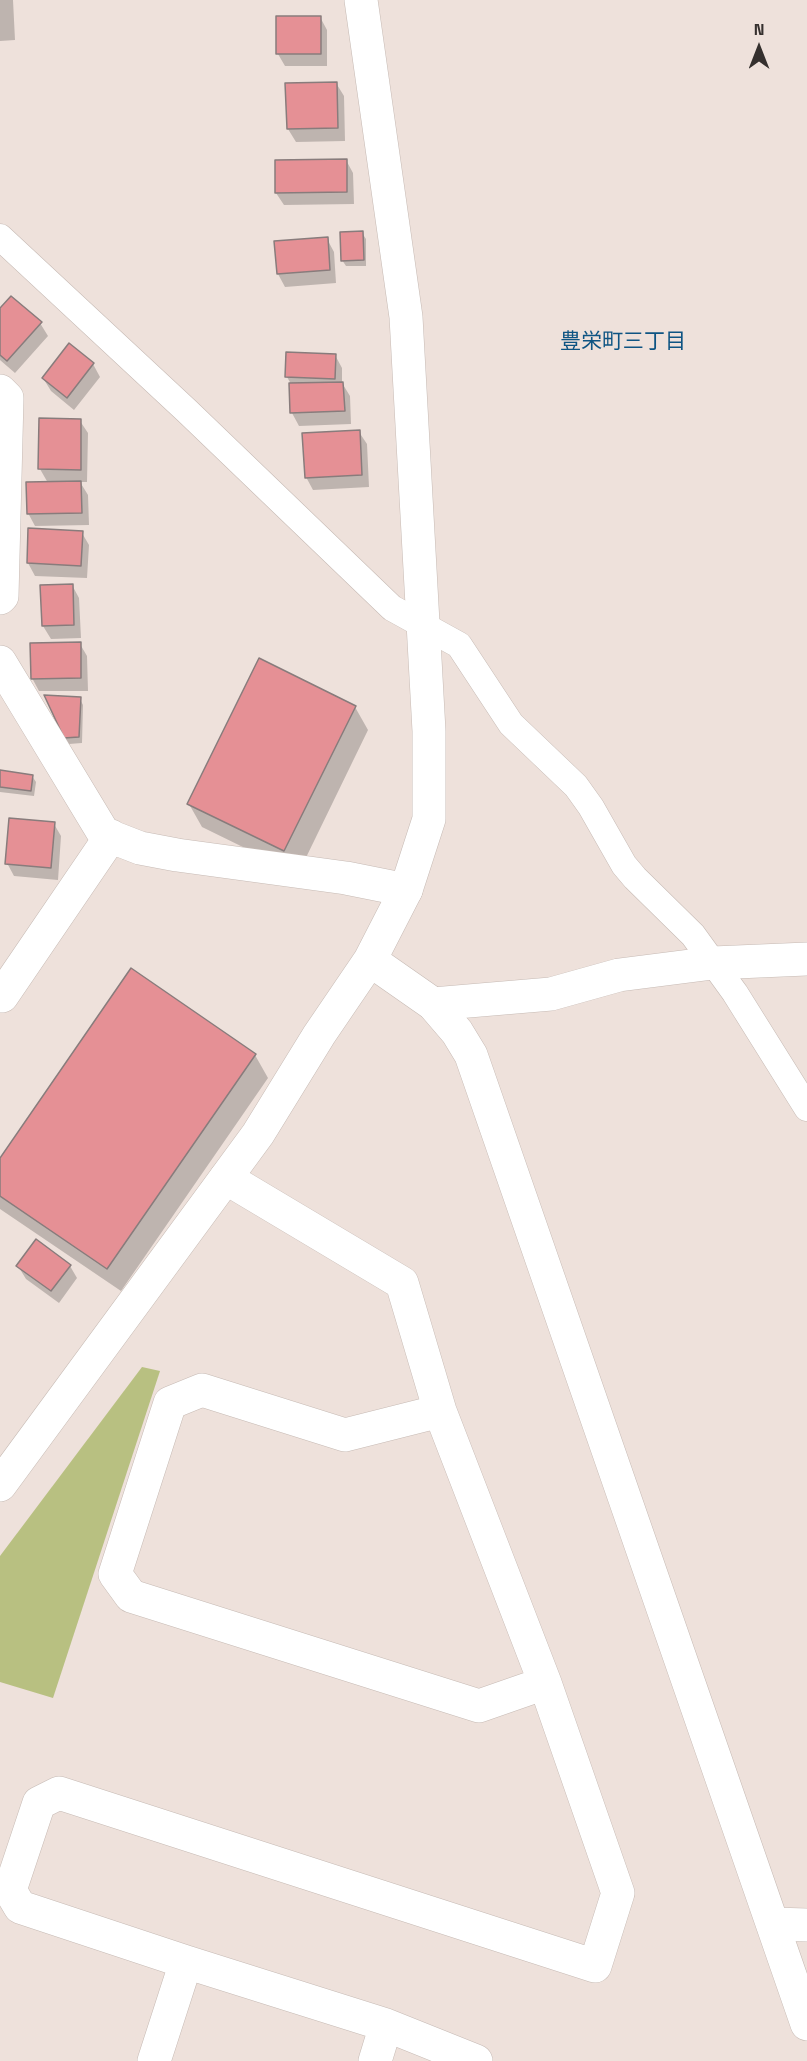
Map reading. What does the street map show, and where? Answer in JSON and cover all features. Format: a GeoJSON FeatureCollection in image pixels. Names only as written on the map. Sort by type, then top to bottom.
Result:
{"type":"FeatureCollection","features":[{"type":"Feature","properties":{"kind":"street"},"geometry":{"type":"LineString","coordinates":[[0,1485],[258,1134],[319,1035],[370,960],[406,890],[429,819],[429,731],[406,318],[361,0]]}},
{"type":"Feature","properties":{"kind":"street"},"geometry":{"type":"LineString","coordinates":[[0,237],[187,411],[392,608],[459,645],[512,724],[576,786],[591,807],[624,865],[693,935],[735,993],[807,1108]]}},
{"type":"Feature","properties":{"kind":"street"},"geometry":{"type":"LineString","coordinates":[[0,391],[7,398],[2,596],[0,598]]}},
{"type":"Feature","properties":{"kind":"street"},"geometry":{"type":"LineString","coordinates":[[0,662],[107,835],[140,848],[177,855],[345,878],[406,890]]}},
{"type":"Feature","properties":{"kind":"street"},"geometry":{"type":"LineString","coordinates":[[2,996],[107,835]]}},
{"type":"Feature","properties":{"kind":"street"},"geometry":{"type":"LineString","coordinates":[[433,1005],[551,994],[619,975],[712,963],[807,959]]}},
{"type":"Feature","properties":{"kind":"street"},"geometry":{"type":"LineString","coordinates":[[370,960],[433,1005],[457,1032],[471,1055],[545,1274],[807,2024]]}},
{"type":"Feature","properties":{"kind":"street"},"geometry":{"type":"LineString","coordinates":[[226,1178],[402,1283],[440,1411],[545,1683],[618,1893],[595,1966],[59,1793],[39,1803],[10,1890],[20,1907],[386,2025],[476,2061]]}},
{"type":"Feature","properties":{"kind":"street"},"geometry":{"type":"LineString","coordinates":[[440,1411],[345,1435],[202,1390],[170,1403],[115,1574],[131,1596],[478,1706],[545,1683]]}},
{"type":"Feature","properties":{"kind":"street"},"geometry":{"type":"LineString","coordinates":[[773,1924],[807,1925]]}},
{"type":"Feature","properties":{"kind":"street"},"geometry":{"type":"LineString","coordinates":[[154,2061],[186,1962]]}},
{"type":"Feature","properties":{"kind":"street"},"geometry":{"type":"LineString","coordinates":[[375,2061],[386,2025]]}},
{"type":"Feature","properties":{"kind":"green space"},"geometry":{"type":"Polygon","coordinates":[[[142,1367],[160,1371],[53,1698],[0,1682],[0,1556],[142,1367]]]}},
{"type":"Feature","properties":{"kind":"building"},"geometry":{"type":"Polygon","coordinates":[[[276,16],[321,16],[321,54],[276,54],[276,16]]]}},
{"type":"Feature","properties":{"kind":"building"},"geometry":{"type":"Polygon","coordinates":[[[337,82],[338,128],[287,129],[285,83],[337,82]]]}},
{"type":"Feature","properties":{"kind":"building"},"geometry":{"type":"Polygon","coordinates":[[[347,159],[347,192],[275,193],[275,160],[347,159]]]}},
{"type":"Feature","properties":{"kind":"building"},"geometry":{"type":"Polygon","coordinates":[[[363,231],[364,260],[341,261],[340,232],[363,231]]]}},
{"type":"Feature","properties":{"kind":"building"},"geometry":{"type":"Polygon","coordinates":[[[328,237],[330,270],[277,274],[274,241],[328,237]]]}},
{"type":"Feature","properties":{"kind":"building"},"geometry":{"type":"Polygon","coordinates":[[[11,296],[42,322],[7,361],[0,355],[0,308],[11,296]]]}},
{"type":"Feature","properties":{"kind":"building"},"geometry":{"type":"Polygon","coordinates":[[[69,343],[94,363],[67,398],[42,378],[69,343]]]}},
{"type":"Feature","properties":{"kind":"building"},"geometry":{"type":"Polygon","coordinates":[[[286,352],[336,354],[335,379],[285,377],[286,352]]]}},
{"type":"Feature","properties":{"kind":"building"},"geometry":{"type":"Polygon","coordinates":[[[343,382],[345,411],[290,413],[289,383],[343,382]]]}},
{"type":"Feature","properties":{"kind":"building"},"geometry":{"type":"Polygon","coordinates":[[[39,418],[81,419],[81,470],[38,469],[39,418]]]}},
{"type":"Feature","properties":{"kind":"building"},"geometry":{"type":"Polygon","coordinates":[[[360,430],[362,475],[305,478],[302,433],[360,430]]]}},
{"type":"Feature","properties":{"kind":"building"},"geometry":{"type":"Polygon","coordinates":[[[81,481],[82,513],[27,514],[26,482],[81,481]]]}},
{"type":"Feature","properties":{"kind":"building"},"geometry":{"type":"Polygon","coordinates":[[[28,528],[83,531],[81,566],[27,563],[28,528]]]}},
{"type":"Feature","properties":{"kind":"building"},"geometry":{"type":"Polygon","coordinates":[[[73,584],[74,625],[42,626],[40,585],[73,584]]]}},
{"type":"Feature","properties":{"kind":"building"},"geometry":{"type":"Polygon","coordinates":[[[81,642],[81,678],[31,679],[30,643],[81,642]]]}},
{"type":"Feature","properties":{"kind":"building"},"geometry":{"type":"Polygon","coordinates":[[[259,658],[356,706],[284,851],[187,804],[259,658]]]}},
{"type":"Feature","properties":{"kind":"building"},"geometry":{"type":"Polygon","coordinates":[[[44,695],[81,697],[79,737],[64,738],[44,695]]]}},
{"type":"Feature","properties":{"kind":"building"},"geometry":{"type":"Polygon","coordinates":[[[0,770],[33,775],[31,791],[0,787],[0,770]]]}},
{"type":"Feature","properties":{"kind":"building"},"geometry":{"type":"Polygon","coordinates":[[[9,818],[55,822],[51,868],[5,864],[9,818]]]}},
{"type":"Feature","properties":{"kind":"building"},"geometry":{"type":"Polygon","coordinates":[[[131,968],[256,1054],[107,1269],[0,1196],[0,1158],[131,968]]]}},
{"type":"Feature","properties":{"kind":"building"},"geometry":{"type":"Polygon","coordinates":[[[36,1239],[71,1265],[51,1291],[16,1266],[36,1239]]]}},
{"type":"Feature","properties":{"kind":"district","name":"豊栄町三丁目"},"geometry":{"type":"Point","coordinates":[623,342]}}]}
